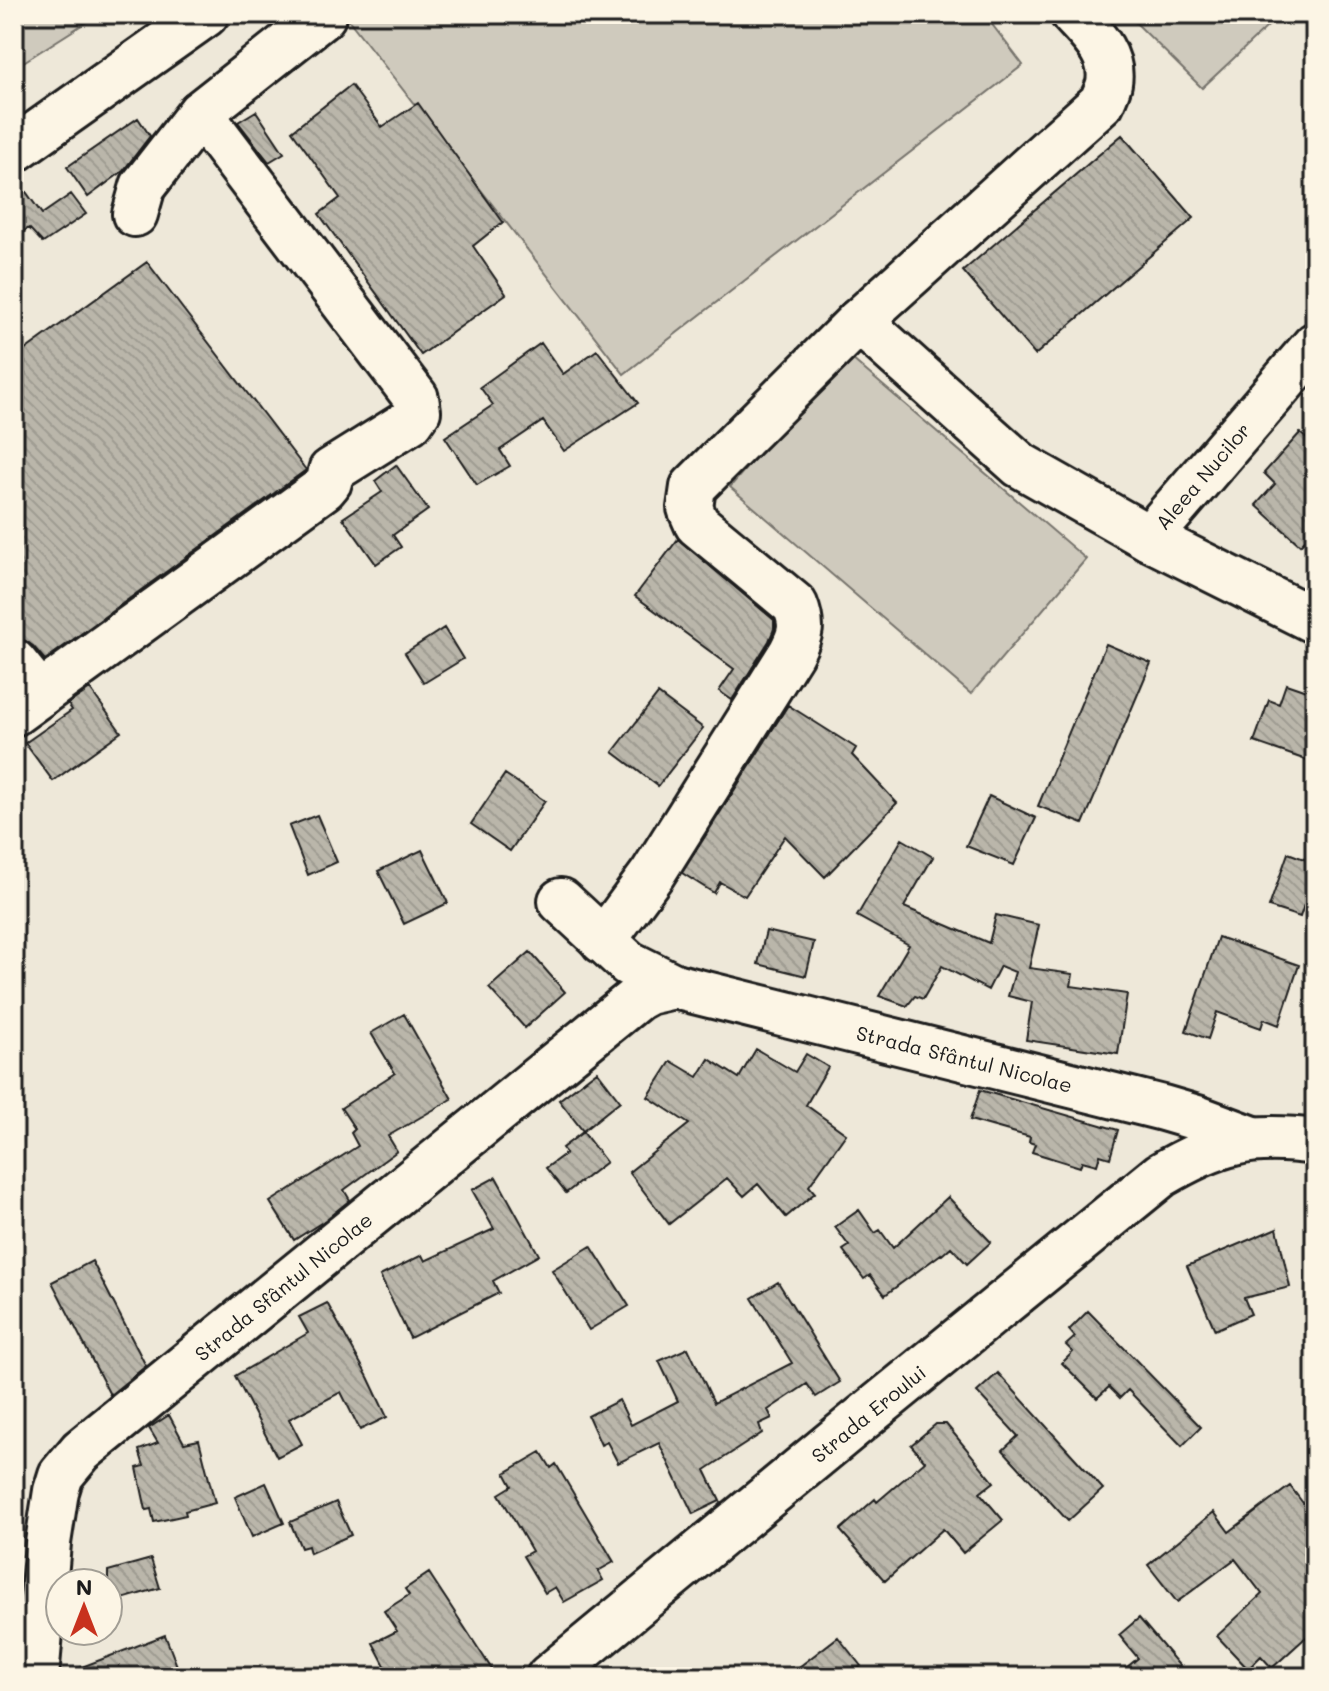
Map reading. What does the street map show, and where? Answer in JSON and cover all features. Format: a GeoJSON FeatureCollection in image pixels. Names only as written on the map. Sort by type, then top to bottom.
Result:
{"type":"FeatureCollection","features":[{"type":"Feature","properties":{"kind":"street"},"geometry":{"type":"LineString","coordinates":[[14,150],[206,14]]}},
{"type":"Feature","properties":{"kind":"street"},"geometry":{"type":"LineString","coordinates":[[603,941],[653,873],[799,637],[800,619],[795,605],[697,524],[690,508],[693,487],[859,321],[1102,102],[1109,83],[1109,62],[1099,43],[1073,14]]}},
{"type":"Feature","properties":{"kind":"street"},"geometry":{"type":"LineString","coordinates":[[135,214],[143,186],[200,113],[323,16]]}},
{"type":"Feature","properties":{"kind":"street"},"geometry":{"type":"LineString","coordinates":[[23,690],[324,488],[331,471],[411,421],[418,411],[416,398],[200,113]]}},
{"type":"Feature","properties":{"kind":"street"},"geometry":{"type":"LineString","coordinates":[[859,321],[1020,465],[1149,538]]}},
{"type":"Feature","properties":{"kind":"street","name":"Aleea Nucilor"},"geometry":{"type":"LineString","coordinates":[[1315,345],[1149,538],[1315,621]]}},
{"type":"Feature","properties":{"kind":"street","name":"Strada Sfântul Nicolae"},"geometry":{"type":"LineString","coordinates":[[561,901],[628,963],[674,986],[1163,1108],[1253,1139]]}},
{"type":"Feature","properties":{"kind":"street","name":"Strada Sfântul Nicolae"},"geometry":{"type":"LineString","coordinates":[[36,1677],[56,1491],[61,1475],[71,1461],[637,998],[674,986]]}},
{"type":"Feature","properties":{"kind":"street"},"geometry":{"type":"LineString","coordinates":[[1253,1139],[1315,1142]]}},
{"type":"Feature","properties":{"kind":"street","name":"Strada Eroului"},"geometry":{"type":"LineString","coordinates":[[549,1677],[1161,1175],[1193,1156],[1230,1143],[1253,1139]]}},
{"type":"Feature","properties":{"kind":"shaded area"},"geometry":{"type":"Polygon","coordinates":[[[14,14],[99,14],[14,68],[14,14]]]}},
{"type":"Feature","properties":{"kind":"shaded area"},"geometry":{"type":"Polygon","coordinates":[[[355,14],[984,14],[1023,65],[624,374],[348,19],[355,14]]]}},
{"type":"Feature","properties":{"kind":"shaded area"},"geometry":{"type":"Polygon","coordinates":[[[1127,14],[1281,14],[1202,88],[1127,14]]]}},
{"type":"Feature","properties":{"kind":"shaded area"},"geometry":{"type":"Polygon","coordinates":[[[845,353],[1086,559],[971,694],[730,487],[845,353]]]}},
{"type":"Feature","properties":{"kind":"building"},"geometry":{"type":"Polygon","coordinates":[[[351,85],[382,127],[418,103],[503,222],[473,246],[506,294],[421,355],[319,214],[340,198],[292,131],[351,85]]]}},
{"type":"Feature","properties":{"kind":"building"},"geometry":{"type":"Polygon","coordinates":[[[256,111],[284,153],[269,162],[238,122],[256,111]]]}},
{"type":"Feature","properties":{"kind":"building"},"geometry":{"type":"Polygon","coordinates":[[[138,118],[150,136],[123,171],[88,197],[67,167],[138,118]]]}},
{"type":"Feature","properties":{"kind":"building"},"geometry":{"type":"Polygon","coordinates":[[[1122,135],[1194,218],[1035,355],[963,271],[1122,135]]]}},
{"type":"Feature","properties":{"kind":"building"},"geometry":{"type":"Polygon","coordinates":[[[14,175],[42,214],[71,194],[86,214],[43,243],[29,228],[14,237],[14,175]]]}},
{"type":"Feature","properties":{"kind":"building"},"geometry":{"type":"Polygon","coordinates":[[[147,262],[306,470],[45,660],[14,628],[14,358],[147,262]]]}},
{"type":"Feature","properties":{"kind":"building"},"geometry":{"type":"Polygon","coordinates":[[[541,343],[563,374],[597,350],[638,403],[564,451],[543,421],[500,450],[510,466],[477,485],[445,437],[493,405],[480,387],[541,343]]]}},
{"type":"Feature","properties":{"kind":"building"},"geometry":{"type":"Polygon","coordinates":[[[1300,433],[1315,446],[1315,530],[1300,545],[1256,505],[1275,484],[1264,473],[1300,433]]]}},
{"type":"Feature","properties":{"kind":"building"},"geometry":{"type":"Polygon","coordinates":[[[396,465],[428,510],[393,535],[401,547],[376,564],[343,518],[382,492],[375,481],[396,465]]]}},
{"type":"Feature","properties":{"kind":"building"},"geometry":{"type":"Polygon","coordinates":[[[678,539],[774,620],[769,641],[732,700],[719,691],[734,669],[635,596],[678,539]]]}},
{"type":"Feature","properties":{"kind":"building"},"geometry":{"type":"Polygon","coordinates":[[[444,628],[463,659],[424,683],[405,653],[444,628]]]}},
{"type":"Feature","properties":{"kind":"building"},"geometry":{"type":"Polygon","coordinates":[[[1106,644],[1151,663],[1083,824],[1038,806],[1106,644]]]}},
{"type":"Feature","properties":{"kind":"building"},"geometry":{"type":"Polygon","coordinates":[[[1286,684],[1315,694],[1315,763],[1254,742],[1269,700],[1279,704],[1286,684]]]}},
{"type":"Feature","properties":{"kind":"building"},"geometry":{"type":"Polygon","coordinates":[[[90,689],[121,732],[53,781],[25,743],[72,710],[68,704],[90,689]]]}},
{"type":"Feature","properties":{"kind":"building"},"geometry":{"type":"Polygon","coordinates":[[[658,694],[703,728],[658,786],[613,752],[658,694]]]}},
{"type":"Feature","properties":{"kind":"building"},"geometry":{"type":"Polygon","coordinates":[[[788,705],[856,748],[852,755],[897,803],[825,877],[785,836],[745,896],[720,882],[714,893],[682,873],[788,705]]]}},
{"type":"Feature","properties":{"kind":"building"},"geometry":{"type":"Polygon","coordinates":[[[505,774],[545,801],[510,851],[471,824],[505,774]]]}},
{"type":"Feature","properties":{"kind":"building"},"geometry":{"type":"Polygon","coordinates":[[[989,796],[1036,818],[1014,865],[966,846],[989,796]]]}},
{"type":"Feature","properties":{"kind":"building"},"geometry":{"type":"Polygon","coordinates":[[[317,815],[337,862],[308,875],[289,826],[317,815]]]}},
{"type":"Feature","properties":{"kind":"building"},"geometry":{"type":"Polygon","coordinates":[[[902,839],[933,857],[904,907],[989,943],[996,915],[1039,925],[1029,968],[1073,974],[1071,986],[1127,994],[1118,1054],[1026,1040],[1032,1002],[1008,996],[1015,972],[1000,966],[988,990],[942,966],[923,999],[915,996],[907,1006],[879,996],[909,945],[857,916],[902,839]]]}},
{"type":"Feature","properties":{"kind":"building"},"geometry":{"type":"Polygon","coordinates":[[[422,850],[448,903],[404,924],[378,871],[422,850]]]}},
{"type":"Feature","properties":{"kind":"building"},"geometry":{"type":"Polygon","coordinates":[[[1288,853],[1315,863],[1315,909],[1304,905],[1300,917],[1269,907],[1288,853]]]}},
{"type":"Feature","properties":{"kind":"building"},"geometry":{"type":"Polygon","coordinates":[[[766,931],[814,942],[806,976],[758,964],[766,931]]]}},
{"type":"Feature","properties":{"kind":"building"},"geometry":{"type":"Polygon","coordinates":[[[1218,937],[1299,965],[1279,1025],[1264,1019],[1261,1028],[1217,1012],[1208,1039],[1186,1031],[1218,937]]]}},
{"type":"Feature","properties":{"kind":"building"},"geometry":{"type":"Polygon","coordinates":[[[530,952],[565,992],[525,1028],[489,988],[530,952]]]}},
{"type":"Feature","properties":{"kind":"building"},"geometry":{"type":"Polygon","coordinates":[[[404,1014],[452,1099],[388,1136],[397,1151],[344,1190],[350,1200],[294,1240],[270,1202],[358,1146],[351,1133],[355,1129],[341,1108],[395,1073],[371,1033],[404,1014]]]}},
{"type":"Feature","properties":{"kind":"building"},"geometry":{"type":"Polygon","coordinates":[[[756,1049],[795,1072],[806,1054],[828,1067],[806,1105],[846,1134],[809,1186],[815,1193],[786,1217],[758,1184],[744,1196],[727,1178],[669,1224],[629,1172],[689,1124],[648,1097],[671,1061],[698,1077],[709,1059],[739,1078],[756,1049]]]}},
{"type":"Feature","properties":{"kind":"building"},"geometry":{"type":"Polygon","coordinates":[[[597,1071],[620,1101],[583,1131],[559,1100],[597,1071]]]}},
{"type":"Feature","properties":{"kind":"building"},"geometry":{"type":"Polygon","coordinates":[[[980,1090],[1118,1130],[1110,1158],[1100,1155],[1097,1165],[1082,1161],[1080,1167],[1032,1152],[1035,1144],[1029,1142],[1030,1137],[970,1120],[980,1090]]]}},
{"type":"Feature","properties":{"kind":"building"},"geometry":{"type":"Polygon","coordinates":[[[583,1132],[606,1162],[566,1193],[546,1168],[566,1153],[562,1148],[583,1132]]]}},
{"type":"Feature","properties":{"kind":"building"},"geometry":{"type":"Polygon","coordinates":[[[496,1177],[539,1255],[493,1281],[499,1293],[410,1338],[380,1276],[422,1255],[425,1261],[494,1229],[472,1190],[496,1177]]]}},
{"type":"Feature","properties":{"kind":"building"},"geometry":{"type":"Polygon","coordinates":[[[948,1197],[991,1242],[967,1264],[951,1247],[885,1295],[870,1275],[864,1279],[843,1250],[849,1246],[835,1227],[859,1210],[875,1233],[880,1230],[893,1248],[948,1197]]]}},
{"type":"Feature","properties":{"kind":"building"},"geometry":{"type":"Polygon","coordinates":[[[1277,1228],[1290,1287],[1244,1298],[1251,1314],[1215,1330],[1187,1266],[1277,1228]]]}},
{"type":"Feature","properties":{"kind":"building"},"geometry":{"type":"Polygon","coordinates":[[[591,1246],[629,1306],[589,1330],[552,1270],[591,1246]]]}},
{"type":"Feature","properties":{"kind":"building"},"geometry":{"type":"Polygon","coordinates":[[[92,1261],[146,1366],[110,1395],[52,1282],[92,1261]]]}},
{"type":"Feature","properties":{"kind":"building"},"geometry":{"type":"Polygon","coordinates":[[[778,1282],[840,1382],[816,1397],[807,1384],[768,1410],[772,1418],[759,1424],[762,1433],[705,1470],[720,1501],[693,1514],[659,1443],[618,1463],[607,1442],[601,1445],[588,1416],[619,1400],[631,1425],[678,1401],[659,1361],[688,1348],[714,1403],[792,1363],[752,1298],[778,1282]]]}},
{"type":"Feature","properties":{"kind":"building"},"geometry":{"type":"Polygon","coordinates":[[[327,1303],[387,1417],[360,1430],[341,1392],[289,1419],[302,1444],[277,1457],[235,1376],[308,1333],[299,1317],[327,1303]]]}},
{"type":"Feature","properties":{"kind":"building"},"geometry":{"type":"Polygon","coordinates":[[[1088,1311],[1201,1427],[1182,1446],[1128,1390],[1120,1398],[1109,1387],[1097,1398],[1062,1363],[1073,1352],[1066,1345],[1075,1337],[1069,1330],[1088,1311]]]}},
{"type":"Feature","properties":{"kind":"building"},"geometry":{"type":"Polygon","coordinates":[[[998,1373],[1103,1489],[1068,1521],[1003,1450],[1018,1436],[977,1392],[998,1373]]]}},
{"type":"Feature","properties":{"kind":"building"},"geometry":{"type":"Polygon","coordinates":[[[169,1415],[184,1443],[199,1440],[215,1503],[185,1511],[186,1515],[154,1522],[151,1509],[146,1510],[137,1468],[144,1466],[139,1450],[158,1443],[149,1428],[169,1415]]]}},
{"type":"Feature","properties":{"kind":"building"},"geometry":{"type":"Polygon","coordinates":[[[936,1424],[946,1424],[994,1482],[980,1493],[1003,1520],[963,1553],[943,1529],[885,1581],[840,1530],[925,1461],[911,1445],[936,1424]]]}},
{"type":"Feature","properties":{"kind":"building"},"geometry":{"type":"Polygon","coordinates":[[[541,1452],[551,1468],[556,1464],[614,1562],[598,1571],[603,1580],[564,1602],[555,1587],[545,1593],[523,1556],[532,1551],[499,1494],[512,1486],[505,1473],[541,1452]]]}},
{"type":"Feature","properties":{"kind":"building"},"geometry":{"type":"Polygon","coordinates":[[[266,1483],[284,1523],[252,1537],[235,1497],[266,1483]]]}},
{"type":"Feature","properties":{"kind":"building"},"geometry":{"type":"Polygon","coordinates":[[[1290,1486],[1315,1519],[1315,1629],[1272,1668],[1261,1656],[1248,1669],[1217,1636],[1262,1594],[1235,1559],[1177,1602],[1148,1565],[1214,1512],[1229,1532],[1290,1486]]]}},
{"type":"Feature","properties":{"kind":"building"},"geometry":{"type":"Polygon","coordinates":[[[336,1502],[351,1535],[310,1553],[308,1546],[301,1548],[290,1522],[336,1502]]]}},
{"type":"Feature","properties":{"kind":"building"},"geometry":{"type":"Polygon","coordinates":[[[151,1559],[160,1588],[124,1598],[122,1567],[151,1559]]]}},
{"type":"Feature","properties":{"kind":"building"},"geometry":{"type":"Polygon","coordinates":[[[429,1573],[497,1677],[391,1677],[373,1643],[397,1631],[384,1611],[409,1595],[405,1589],[429,1573]]]}},
{"type":"Feature","properties":{"kind":"building"},"geometry":{"type":"Polygon","coordinates":[[[1139,1618],[1189,1677],[1115,1677],[1138,1658],[1119,1635],[1139,1618]]]}},
{"type":"Feature","properties":{"kind":"building"},"geometry":{"type":"Polygon","coordinates":[[[165,1635],[177,1666],[164,1671],[166,1677],[61,1677],[61,1675],[165,1635]]]}},
{"type":"Feature","properties":{"kind":"building"},"geometry":{"type":"Polygon","coordinates":[[[838,1637],[861,1666],[847,1677],[786,1677],[838,1637]]]}}]}
